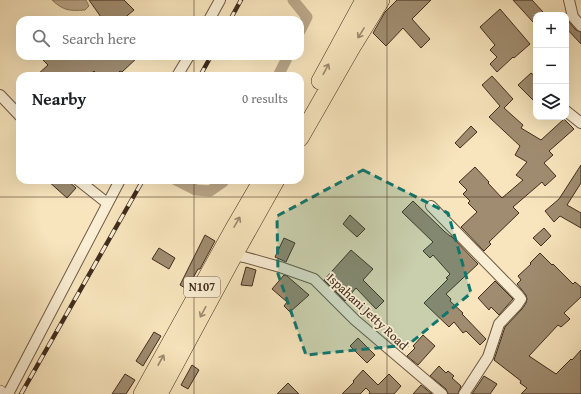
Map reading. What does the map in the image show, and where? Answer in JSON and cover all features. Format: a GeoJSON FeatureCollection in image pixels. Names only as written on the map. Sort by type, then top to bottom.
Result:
{"type":"FeatureCollection","features":[{"type":"Feature","properties":{"kind":"highway"},"geometry":{"type":"LineString","coordinates":[[304,109],[364,0]]}},
{"type":"Feature","properties":{"kind":"highway"},"geometry":{"type":"LineString","coordinates":[[304,131],[381,0]]}},
{"type":"Feature","properties":{"kind":"highway","name":"N107"},"geometry":{"type":"LineString","coordinates":[[159,394],[228,253],[234,228],[260,184]]}},
{"type":"Feature","properties":{"kind":"highway","name":"N107"},"geometry":{"type":"LineString","coordinates":[[142,394],[228,253],[273,184]]}},
{"type":"Feature","properties":{"kind":"street"},"geometry":{"type":"LineString","coordinates":[[211,16],[220,0]]}},
{"type":"Feature","properties":{"kind":"street"},"geometry":{"type":"LineString","coordinates":[[569,0],[573,17],[581,26]]}},
{"type":"Feature","properties":{"kind":"street"},"geometry":{"type":"LineString","coordinates":[[179,72],[187,60]]}},
{"type":"Feature","properties":{"kind":"street"},"geometry":{"type":"LineString","coordinates":[[0,95],[16,112]]}},
{"type":"Feature","properties":{"kind":"street"},"geometry":{"type":"LineString","coordinates":[[569,113],[581,123]]}},
{"type":"Feature","properties":{"kind":"street"},"geometry":{"type":"LineString","coordinates":[[83,184],[107,202]]}},
{"type":"Feature","properties":{"kind":"street"},"geometry":{"type":"LineString","coordinates":[[8,394],[118,184]]}},
{"type":"Feature","properties":{"kind":"street"},"geometry":{"type":"LineString","coordinates":[[431,206],[521,299],[499,324],[488,357],[464,394]]}},
{"type":"Feature","properties":{"kind":"street","name":"Ispahani Jetty Road"},"geometry":{"type":"LineString","coordinates":[[228,253],[280,267],[314,279],[355,320],[440,393]]}},
{"type":"Feature","properties":{"kind":"highlighted area"},"geometry":{"type":"Polygon","coordinates":[[[363,170],[448,213],[471,293],[408,345],[306,355],[278,274],[277,216],[363,170]]]}},
{"type":"Feature","properties":{"kind":"shaded area"},"geometry":{"type":"Polygon","coordinates":[[[52,0],[86,0],[89,6],[85,10],[71,10],[63,8],[52,0]]]}},
{"type":"Feature","properties":{"kind":"building"},"geometry":{"type":"Polygon","coordinates":[[[89,0],[124,0],[134,10],[127,16],[100,16],[89,0]]]}},
{"type":"Feature","properties":{"kind":"building"},"geometry":{"type":"Polygon","coordinates":[[[397,0],[431,0],[412,19],[430,39],[421,48],[403,28],[386,46],[373,33],[385,12],[397,0]]]}},
{"type":"Feature","properties":{"kind":"building"},"geometry":{"type":"Polygon","coordinates":[[[513,0],[532,0],[543,12],[533,12],[533,22],[513,0]]]}},
{"type":"Feature","properties":{"kind":"building"},"geometry":{"type":"Polygon","coordinates":[[[500,9],[530,44],[497,72],[490,64],[497,57],[490,50],[495,45],[480,27],[500,9]]]}},
{"type":"Feature","properties":{"kind":"building"},"geometry":{"type":"Polygon","coordinates":[[[569,22],[576,30],[581,32],[581,44],[569,31],[569,22]]]}},
{"type":"Feature","properties":{"kind":"building"},"geometry":{"type":"Polygon","coordinates":[[[43,60],[135,60],[122,72],[40,72],[48,65],[43,60]]]}},
{"type":"Feature","properties":{"kind":"building"},"geometry":{"type":"Polygon","coordinates":[[[531,73],[533,75],[533,100],[518,85],[531,73]]]}},
{"type":"Feature","properties":{"kind":"building"},"geometry":{"type":"Polygon","coordinates":[[[492,76],[513,99],[504,108],[523,125],[521,128],[541,140],[563,120],[565,120],[574,129],[549,151],[553,155],[544,163],[556,176],[545,186],[542,182],[513,207],[519,213],[489,242],[491,244],[484,251],[461,227],[477,212],[468,203],[470,201],[463,194],[467,190],[459,182],[475,167],[502,198],[523,180],[516,175],[527,162],[515,155],[520,146],[489,117],[500,106],[482,85],[492,76]]]}},
{"type":"Feature","properties":{"kind":"building"},"geometry":{"type":"Polygon","coordinates":[[[471,126],[477,132],[460,148],[455,143],[471,126]]]}},
{"type":"Feature","properties":{"kind":"building"},"geometry":{"type":"Polygon","coordinates":[[[581,165],[581,183],[567,205],[581,213],[581,228],[560,216],[554,222],[545,211],[559,199],[581,165]]]}},
{"type":"Feature","properties":{"kind":"building"},"geometry":{"type":"Polygon","coordinates":[[[51,184],[72,184],[76,188],[67,198],[51,184]]]}},
{"type":"Feature","properties":{"kind":"building"},"geometry":{"type":"Polygon","coordinates":[[[413,201],[451,236],[478,264],[446,294],[451,299],[450,301],[486,339],[480,345],[466,331],[463,333],[454,322],[449,327],[424,303],[448,279],[446,278],[450,274],[433,255],[430,258],[423,251],[433,242],[402,212],[413,201]]]}},
{"type":"Feature","properties":{"kind":"building"},"geometry":{"type":"Polygon","coordinates":[[[350,215],[365,229],[357,237],[343,224],[350,215]]]}},
{"type":"Feature","properties":{"kind":"building"},"geometry":{"type":"Polygon","coordinates":[[[544,228],[551,236],[541,246],[533,238],[544,228]]]}},
{"type":"Feature","properties":{"kind":"building"},"geometry":{"type":"Polygon","coordinates":[[[205,235],[215,241],[187,289],[180,285],[205,235]]]}},
{"type":"Feature","properties":{"kind":"building"},"geometry":{"type":"Polygon","coordinates":[[[284,238],[295,243],[286,262],[275,257],[284,238]]]}},
{"type":"Feature","properties":{"kind":"building"},"geometry":{"type":"Polygon","coordinates":[[[159,248],[175,258],[169,269],[152,259],[159,248]]]}},
{"type":"Feature","properties":{"kind":"building"},"geometry":{"type":"Polygon","coordinates":[[[351,250],[373,269],[363,280],[384,301],[376,309],[356,288],[345,301],[324,280],[351,250]]]}},
{"type":"Feature","properties":{"kind":"building"},"geometry":{"type":"Polygon","coordinates":[[[540,253],[573,284],[575,282],[581,287],[581,297],[564,313],[570,319],[561,327],[558,325],[529,356],[556,374],[581,350],[581,394],[521,394],[527,388],[520,383],[521,381],[494,360],[505,327],[526,303],[526,295],[517,284],[521,280],[518,276],[540,253]]]}},
{"type":"Feature","properties":{"kind":"building"},"geometry":{"type":"Polygon","coordinates":[[[246,267],[256,270],[252,286],[241,285],[246,267]]]}},
{"type":"Feature","properties":{"kind":"building"},"geometry":{"type":"Polygon","coordinates":[[[284,275],[309,295],[290,312],[284,306],[287,302],[272,289],[284,275]]]}},
{"type":"Feature","properties":{"kind":"building"},"geometry":{"type":"Polygon","coordinates":[[[495,281],[513,299],[499,315],[491,307],[489,310],[478,298],[495,281]]]}},
{"type":"Feature","properties":{"kind":"building"},"geometry":{"type":"Polygon","coordinates":[[[154,332],[161,336],[143,366],[136,361],[154,332]]]}},
{"type":"Feature","properties":{"kind":"building"},"geometry":{"type":"Polygon","coordinates":[[[423,335],[435,346],[418,365],[407,356],[415,348],[413,346],[423,335]]]}},
{"type":"Feature","properties":{"kind":"building"},"geometry":{"type":"Polygon","coordinates":[[[358,338],[375,355],[367,363],[350,346],[358,338]]]}},
{"type":"Feature","properties":{"kind":"building"},"geometry":{"type":"Polygon","coordinates":[[[192,365],[199,370],[188,389],[181,385],[192,365]]]}},
{"type":"Feature","properties":{"kind":"building"},"geometry":{"type":"Polygon","coordinates":[[[439,366],[446,373],[448,371],[454,376],[452,378],[461,386],[458,394],[448,394],[446,389],[430,376],[439,366]]]}},
{"type":"Feature","properties":{"kind":"building"},"geometry":{"type":"Polygon","coordinates":[[[363,370],[378,385],[389,374],[401,386],[394,394],[369,394],[370,392],[366,388],[360,394],[342,394],[363,370]]]}},
{"type":"Feature","properties":{"kind":"building"},"geometry":{"type":"Polygon","coordinates":[[[125,374],[135,380],[126,394],[112,394],[125,374]]]}},
{"type":"Feature","properties":{"kind":"building"},"geometry":{"type":"Polygon","coordinates":[[[484,376],[497,384],[490,394],[472,394],[484,376]]]}},
{"type":"Feature","properties":{"kind":"building"},"geometry":{"type":"Polygon","coordinates":[[[288,383],[299,394],[277,394],[288,383]]]}},
{"type":"Feature","properties":{"kind":"building"},"geometry":{"type":"Polygon","coordinates":[[[421,385],[432,394],[413,394],[421,385]]]}},
{"type":"Feature","properties":{"kind":"waterway"},"geometry":{"type":"LineString","coordinates":[[293,0],[307,17],[304,23]]}},
{"type":"Feature","properties":{"kind":"waterway"},"geometry":{"type":"LineString","coordinates":[[280,72],[286,60]]}},
{"type":"Feature","properties":{"kind":"waterway"},"geometry":{"type":"LineString","coordinates":[[184,184],[196,190],[210,191],[220,184]]}},
{"type":"Feature","properties":{"kind":"railway"},"geometry":{"type":"LineString","coordinates":[[232,16],[241,0]]}},
{"type":"Feature","properties":{"kind":"railway"},"geometry":{"type":"LineString","coordinates":[[202,72],[209,60]]}},
{"type":"Feature","properties":{"kind":"railway"},"geometry":{"type":"LineString","coordinates":[[21,394],[141,184]]}}]}
